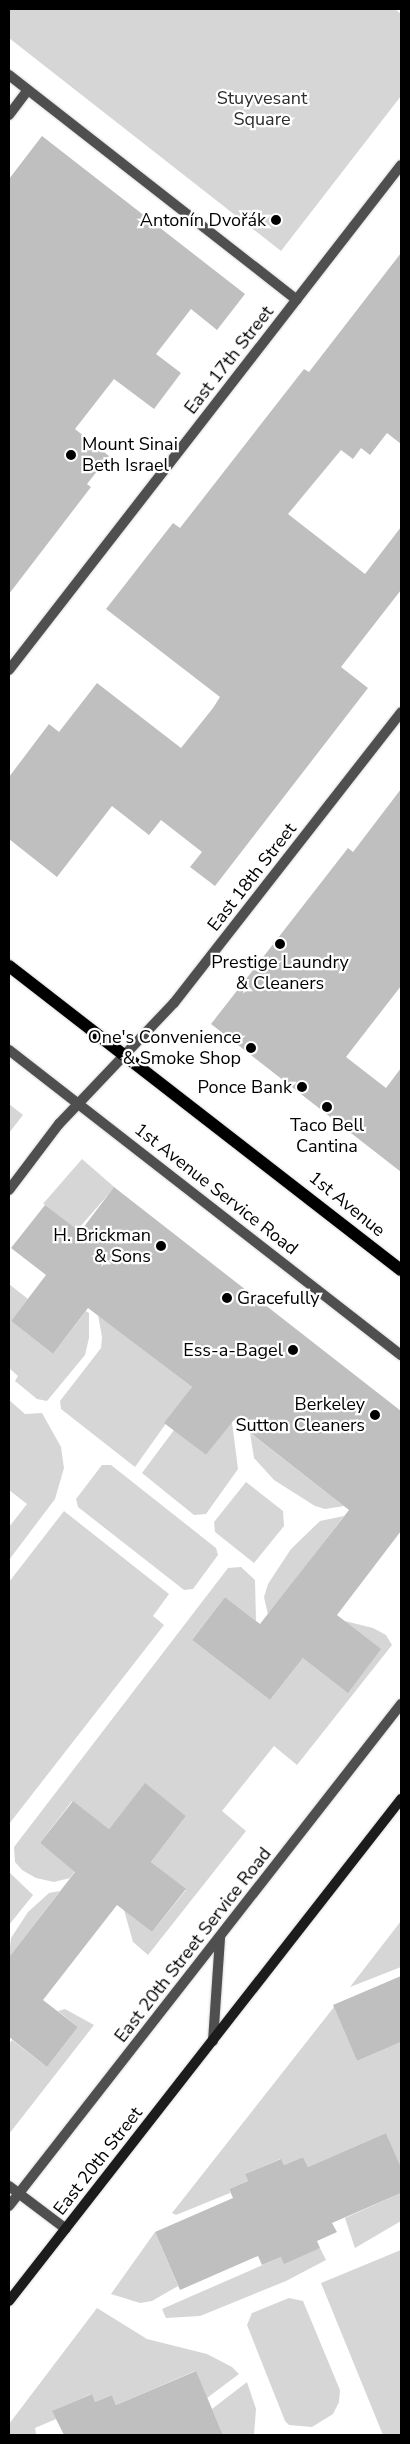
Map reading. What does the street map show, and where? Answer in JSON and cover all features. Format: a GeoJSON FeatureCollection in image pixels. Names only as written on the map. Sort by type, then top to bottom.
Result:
{"type":"FeatureCollection","features":[{"type":"Feature","properties":{"kind":"main road","name":"1st Avenue"},"geometry":{"type":"LineString","coordinates":[[9,966],[14,974],[400,1267]]}},
{"type":"Feature","properties":{"kind":"street"},"geometry":{"type":"LineString","coordinates":[[9,75],[297,300]]}},
{"type":"Feature","properties":{"kind":"street"},"geometry":{"type":"LineString","coordinates":[[9,115],[28,90]]}},
{"type":"Feature","properties":{"kind":"street","name":"East 17th Street"},"geometry":{"type":"LineString","coordinates":[[9,670],[401,165]]}},
{"type":"Feature","properties":{"kind":"street","name":"East 18th Street"},"geometry":{"type":"LineString","coordinates":[[9,1190],[79,1103],[125,1057],[174,1003],[401,712]]}},
{"type":"Feature","properties":{"kind":"street","name":"1st Avenue Service Road"},"geometry":{"type":"LineString","coordinates":[[9,1050],[401,1355]]}},
{"type":"Feature","properties":{"kind":"street","name":"East 20th Street Service Road"},"geometry":{"type":"LineString","coordinates":[[9,2206],[401,1704]]}},
{"type":"Feature","properties":{"kind":"street","name":"East 20th Street"},"geometry":{"type":"LineString","coordinates":[[9,2301],[401,1799]]}},
{"type":"Feature","properties":{"kind":"street"},"geometry":{"type":"LineString","coordinates":[[212,2041],[220,1937]]}},
{"type":"Feature","properties":{"kind":"street"},"geometry":{"type":"LineString","coordinates":[[9,2186],[66,2229]]}},
{"type":"Feature","properties":{"kind":"green space","name":"Stuyvesant Square"},"geometry":{"type":"Polygon","coordinates":[[[9,9],[395,9],[401,14],[401,96],[281,251],[9,38],[9,9]]]}},
{"type":"Feature","properties":{"kind":"green space"},"geometry":{"type":"Polygon","coordinates":[[[9,1104],[23,1115],[9,1133],[9,1104]]]}},
{"type":"Feature","properties":{"kind":"green space"},"geometry":{"type":"Polygon","coordinates":[[[82,1159],[114,1187],[76,1232],[43,1204],[82,1159]]]}},
{"type":"Feature","properties":{"kind":"green space"},"geometry":{"type":"Polygon","coordinates":[[[9,1284],[28,1299],[11,1321],[53,1354],[86,1311],[89,1313],[89,1338],[85,1355],[47,1401],[37,1399],[15,1381],[18,1376],[9,1368],[9,1284]]]}},
{"type":"Feature","properties":{"kind":"green space"},"geometry":{"type":"Polygon","coordinates":[[[98,1315],[192,1387],[135,1467],[61,1409],[60,1401],[101,1348],[102,1337],[98,1315]]]}},
{"type":"Feature","properties":{"kind":"green space"},"geometry":{"type":"Polygon","coordinates":[[[9,1400],[25,1414],[42,1413],[61,1447],[64,1468],[55,1499],[9,1560],[9,1527],[27,1504],[9,1490],[9,1400]]]}},
{"type":"Feature","properties":{"kind":"green space"},"geometry":{"type":"Polygon","coordinates":[[[232,1422],[238,1469],[206,1514],[194,1515],[142,1473],[174,1430],[206,1455],[232,1422]]]}},
{"type":"Feature","properties":{"kind":"green space"},"geometry":{"type":"Polygon","coordinates":[[[250,1433],[344,1506],[325,1509],[315,1506],[274,1480],[254,1458],[250,1433]]]}},
{"type":"Feature","properties":{"kind":"green space"},"geometry":{"type":"Polygon","coordinates":[[[102,1465],[111,1465],[216,1548],[218,1555],[193,1589],[184,1590],[78,1507],[76,1499],[102,1465]]]}},
{"type":"Feature","properties":{"kind":"green space"},"geometry":{"type":"Polygon","coordinates":[[[246,1482],[283,1511],[284,1526],[254,1563],[215,1532],[214,1522],[246,1482]]]}},
{"type":"Feature","properties":{"kind":"green space"},"geometry":{"type":"Polygon","coordinates":[[[64,1511],[169,1594],[153,1616],[164,1625],[9,1824],[9,1582],[64,1511]]]}},
{"type":"Feature","properties":{"kind":"green space"},"geometry":{"type":"Polygon","coordinates":[[[344,1516],[268,1615],[264,1597],[268,1584],[291,1549],[320,1521],[344,1516]]]}},
{"type":"Feature","properties":{"kind":"green space"},"geometry":{"type":"Polygon","coordinates":[[[241,1567],[255,1580],[256,1621],[225,1597],[192,1640],[270,1700],[303,1658],[345,1621],[373,1628],[386,1635],[392,1645],[297,1765],[274,1746],[222,1811],[246,1831],[148,1955],[133,1942],[124,1910],[152,1932],[186,1890],[151,1862],[186,1816],[145,1784],[109,1829],[72,1801],[40,1843],[75,1871],[70,1878],[54,1882],[36,1878],[22,1870],[15,1862],[14,1847],[228,1568],[241,1567]]]}},
{"type":"Feature","properties":{"kind":"green space"},"geometry":{"type":"Polygon","coordinates":[[[9,1872],[33,1895],[9,1925],[9,1872]]]}},
{"type":"Feature","properties":{"kind":"green space"},"geometry":{"type":"Polygon","coordinates":[[[60,1891],[9,1957],[11,1938],[28,1912],[49,1893],[60,1891]]]}},
{"type":"Feature","properties":{"kind":"green space"},"geometry":{"type":"Polygon","coordinates":[[[401,1921],[401,1967],[350,1987],[401,1921]]]}},
{"type":"Feature","properties":{"kind":"green space"},"geometry":{"type":"Polygon","coordinates":[[[334,2007],[357,2061],[401,2042],[401,2167],[386,2133],[308,2167],[303,2157],[284,2165],[280,2159],[245,2174],[248,2181],[229,2189],[230,2193],[176,2215],[172,2213],[334,2007]]]}},
{"type":"Feature","properties":{"kind":"green space"},"geometry":{"type":"Polygon","coordinates":[[[65,2009],[94,2025],[9,2134],[9,2044],[12,2040],[47,2067],[78,2027],[58,2011],[65,2009]]]}},
{"type":"Feature","properties":{"kind":"green space"},"geometry":{"type":"Polygon","coordinates":[[[401,2193],[401,2221],[355,2248],[345,2218],[401,2193]]]}},
{"type":"Feature","properties":{"kind":"green space"},"geometry":{"type":"Polygon","coordinates":[[[155,2232],[178,2286],[152,2301],[140,2303],[111,2294],[155,2232]]]}},
{"type":"Feature","properties":{"kind":"green space"},"geometry":{"type":"Polygon","coordinates":[[[320,2248],[326,2260],[286,2281],[200,2316],[166,2318],[162,2309],[281,2257],[320,2248]]]}},
{"type":"Feature","properties":{"kind":"green space"},"geometry":{"type":"Polygon","coordinates":[[[401,2250],[401,2435],[383,2435],[321,2283],[401,2250]]]}},
{"type":"Feature","properties":{"kind":"green space"},"geometry":{"type":"Polygon","coordinates":[[[289,2298],[303,2301],[340,2390],[339,2402],[333,2414],[312,2427],[289,2425],[285,2421],[247,2325],[252,2313],[289,2298]]]}},
{"type":"Feature","properties":{"kind":"green space"},"geometry":{"type":"Polygon","coordinates":[[[97,2308],[147,2339],[207,2354],[232,2367],[239,2374],[207,2398],[195,2371],[116,2405],[112,2395],[95,2402],[91,2394],[53,2411],[56,2419],[35,2428],[36,2434],[9,2435],[9,2424],[97,2308]]]}},
{"type":"Feature","properties":{"kind":"green space"},"geometry":{"type":"Polygon","coordinates":[[[247,2382],[256,2409],[254,2435],[210,2435],[221,2430],[212,2409],[247,2382]]]}},
{"type":"Feature","properties":{"kind":"building","name":"Mount Sinai Beth Israel"},"geometry":{"type":"Polygon","coordinates":[[[42,136],[245,294],[217,330],[191,309],[156,354],[181,373],[154,409],[114,379],[75,429],[109,456],[87,484],[91,487],[9,594],[9,179],[42,136]]]}},
{"type":"Feature","properties":{"kind":"building"},"geometry":{"type":"Polygon","coordinates":[[[401,253],[401,444],[387,433],[370,455],[361,448],[353,459],[341,450],[288,514],[365,574],[401,527],[401,590],[341,667],[368,688],[215,886],[190,867],[202,852],[161,820],[149,835],[112,806],[57,877],[9,839],[9,777],[49,724],[59,732],[97,683],[181,748],[213,708],[220,697],[106,609],[173,523],[180,528],[304,369],[309,372],[401,253]]]}},
{"type":"Feature","properties":{"kind":"building"},"geometry":{"type":"Polygon","coordinates":[[[401,789],[401,986],[346,1057],[386,1088],[401,1068],[401,1172],[211,1024],[348,848],[353,852],[401,789]]]}},
{"type":"Feature","properties":{"kind":"building"},"geometry":{"type":"Polygon","coordinates":[[[114,1187],[401,1411],[401,1531],[337,1615],[381,1649],[348,1693],[303,1658],[270,1700],[192,1640],[225,1597],[260,1624],[349,1510],[234,1420],[206,1455],[164,1423],[192,1387],[88,1308],[53,1354],[11,1321],[46,1275],[11,1248],[45,1205],[80,1232],[114,1187]]]}},
{"type":"Feature","properties":{"kind":"building"},"geometry":{"type":"Polygon","coordinates":[[[145,1783],[186,1816],[151,1862],[186,1889],[152,1932],[117,1905],[43,2000],[78,2027],[47,2067],[9,2037],[9,1957],[75,1872],[40,1843],[73,1801],[109,1829],[145,1783]]]}},
{"type":"Feature","properties":{"kind":"building"},"geometry":{"type":"Polygon","coordinates":[[[401,1976],[401,2042],[357,2061],[333,2005],[401,1976]]]}},
{"type":"Feature","properties":{"kind":"building"},"geometry":{"type":"Polygon","coordinates":[[[386,2133],[401,2167],[401,2193],[332,2223],[337,2232],[317,2241],[320,2248],[284,2264],[281,2257],[262,2265],[258,2256],[180,2290],[155,2232],[233,2198],[229,2189],[248,2181],[245,2174],[281,2159],[284,2165],[303,2157],[308,2167],[386,2133]]]}},
{"type":"Feature","properties":{"kind":"building"},"geometry":{"type":"Polygon","coordinates":[[[196,2371],[223,2435],[64,2435],[52,2411],[92,2394],[95,2402],[112,2395],[116,2405],[196,2371]]]}},
{"type":"Feature","properties":{"kind":"place","name":"Antonín Dvořák"},"geometry":{"type":"Point","coordinates":[276,220]}},
{"type":"Feature","properties":{"kind":"place","name":"Mount Sinai Beth Israel"},"geometry":{"type":"Point","coordinates":[71,455]}},
{"type":"Feature","properties":{"kind":"place","name":"Prestige Laundry & Cleaners"},"geometry":{"type":"Point","coordinates":[280,944]}},
{"type":"Feature","properties":{"kind":"place","name":"One's Convenience & Smoke Shop"},"geometry":{"type":"Point","coordinates":[251,1048]}},
{"type":"Feature","properties":{"kind":"place","name":"Ponce Bank"},"geometry":{"type":"Point","coordinates":[302,1087]}},
{"type":"Feature","properties":{"kind":"place","name":"Taco Bell Cantina"},"geometry":{"type":"Point","coordinates":[327,1107]}},
{"type":"Feature","properties":{"kind":"place","name":"H. Brickman & Sons"},"geometry":{"type":"Point","coordinates":[161,1246]}},
{"type":"Feature","properties":{"kind":"place","name":"Gracefully"},"geometry":{"type":"Point","coordinates":[227,1298]}},
{"type":"Feature","properties":{"kind":"place","name":"Ess-a-Bagel"},"geometry":{"type":"Point","coordinates":[293,1350]}},
{"type":"Feature","properties":{"kind":"place","name":"Berkeley Sutton Cleaners"},"geometry":{"type":"Point","coordinates":[375,1415]}}]}
